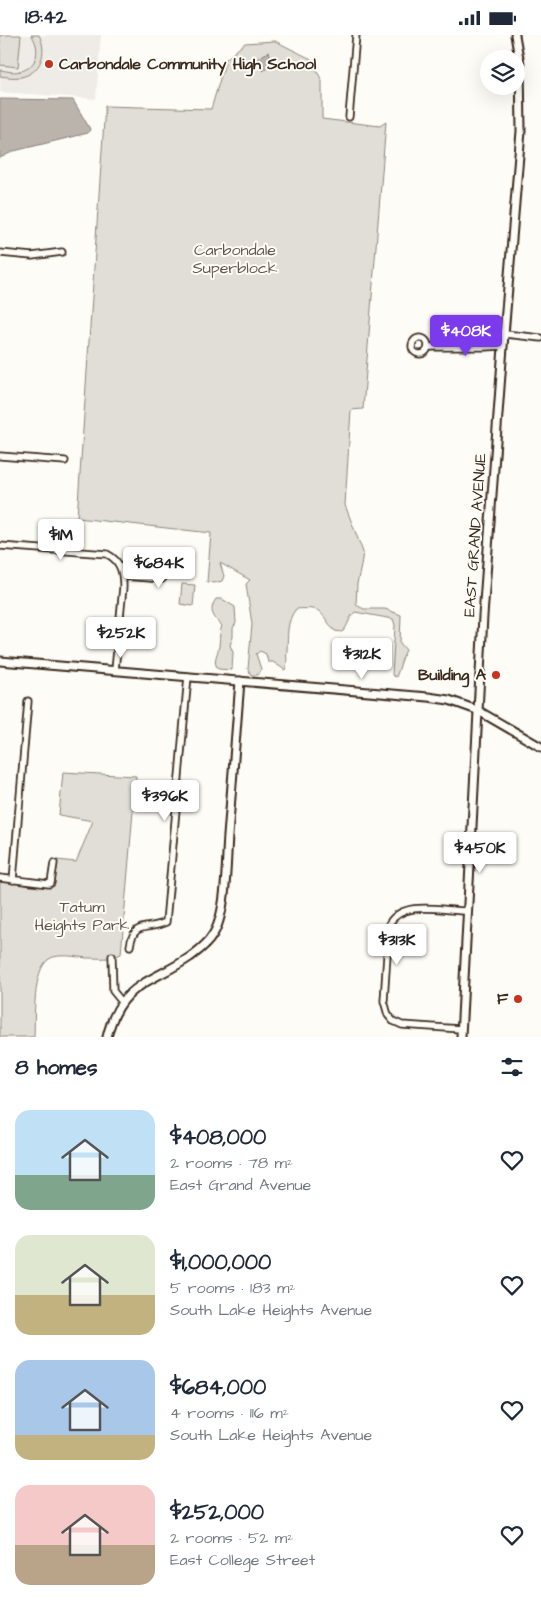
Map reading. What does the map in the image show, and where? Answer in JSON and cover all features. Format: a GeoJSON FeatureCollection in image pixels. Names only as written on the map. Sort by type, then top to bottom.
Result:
{"type":"FeatureCollection","features":[{"type":"Feature","properties":{"kind":"street"},"geometry":{"type":"LineString","coordinates":[[349,117],[356,35]]}},
{"type":"Feature","properties":{"kind":"street","name":"EAST GRAND AVENUE"},"geometry":{"type":"LineString","coordinates":[[461,1037],[477,710],[490,509],[522,115],[520,64],[516,35]]}},
{"type":"Feature","properties":{"kind":"street"},"geometry":{"type":"LineString","coordinates":[[0,253],[32,256],[62,252]]}},
{"type":"Feature","properties":{"kind":"street"},"geometry":{"type":"LineString","coordinates":[[505,335],[541,338]]}},
{"type":"Feature","properties":{"kind":"street"},"geometry":{"type":"LineString","coordinates":[[428,347],[503,346]]}},
{"type":"Feature","properties":{"kind":"street"},"geometry":{"type":"LineString","coordinates":[[0,456],[65,461]]}},
{"type":"Feature","properties":{"kind":"street"},"geometry":{"type":"LineString","coordinates":[[0,546],[107,554],[119,563],[123,576],[115,670]]}},
{"type":"Feature","properties":{"kind":"street"},"geometry":{"type":"LineString","coordinates":[[123,576],[162,579],[164,561]]}},
{"type":"Feature","properties":{"kind":"street"},"geometry":{"type":"LineString","coordinates":[[0,661],[449,700],[477,710],[541,747]]}},
{"type":"Feature","properties":{"kind":"street"},"geometry":{"type":"LineString","coordinates":[[130,946],[132,935],[138,928],[160,925],[166,921],[188,676]]}},
{"type":"Feature","properties":{"kind":"street"},"geometry":{"type":"LineString","coordinates":[[107,1037],[111,1021],[128,994],[138,986],[200,951],[213,936],[220,920],[240,681]]}},
{"type":"Feature","properties":{"kind":"street"},"geometry":{"type":"LineString","coordinates":[[13,880],[28,701]]}},
{"type":"Feature","properties":{"kind":"street"},"geometry":{"type":"LineString","coordinates":[[0,878],[51,883],[54,863]]}},
{"type":"Feature","properties":{"kind":"street"},"geometry":{"type":"LineString","coordinates":[[461,1029],[421,1027],[397,1023],[388,1015],[384,1001],[389,924],[392,919],[397,914],[410,908],[467,911]]}},
{"type":"Feature","properties":{"kind":"street"},"geometry":{"type":"LineString","coordinates":[[112,956],[113,991],[122,1002]]}},
{"type":"Feature","properties":{"kind":"shaded area","name":"Carbondale Community High School"},"geometry":{"type":"Polygon","coordinates":[[[0,35],[101,35],[96,99],[0,92],[0,35]]]}},
{"type":"Feature","properties":{"kind":"shaded area"},"geometry":{"type":"Polygon","coordinates":[[[268,52],[276,62],[263,71],[255,60],[268,52]]]}},
{"type":"Feature","properties":{"kind":"shaded area"},"geometry":{"type":"Polygon","coordinates":[[[0,99],[73,100],[90,129],[88,133],[14,151],[0,158],[0,99]]]}},
{"type":"Feature","properties":{"kind":"green space"},"geometry":{"type":"Polygon","coordinates":[[[0,35],[21,35],[18,67],[0,65],[0,35]]]}},
{"type":"Feature","properties":{"kind":"green space"},"geometry":{"type":"Polygon","coordinates":[[[31,35],[39,35],[42,42],[43,55],[38,66],[28,75],[21,77],[0,76],[0,70],[18,72],[27,69],[31,65],[37,51],[31,35]]]}},
{"type":"Feature","properties":{"kind":"green space","name":"Carbondale Superblock"},"geometry":{"type":"Polygon","coordinates":[[[275,41],[311,59],[322,81],[322,119],[380,126],[386,122],[363,409],[351,410],[345,505],[363,552],[357,584],[356,605],[364,609],[385,609],[401,615],[400,643],[406,650],[396,677],[392,675],[395,625],[393,619],[355,612],[342,632],[335,631],[320,612],[312,609],[296,609],[293,614],[288,629],[285,670],[273,662],[268,662],[266,654],[260,651],[256,654],[261,669],[258,675],[251,675],[248,669],[252,624],[246,584],[250,580],[220,563],[224,576],[222,581],[207,582],[211,533],[77,518],[105,106],[211,109],[226,59],[245,43],[275,41]]]}},
{"type":"Feature","properties":{"kind":"green space"},"geometry":{"type":"Polygon","coordinates":[[[182,584],[195,585],[193,606],[180,604],[182,584]]]}},
{"type":"Feature","properties":{"kind":"green space"},"geometry":{"type":"Polygon","coordinates":[[[216,599],[222,599],[235,607],[236,623],[233,628],[233,637],[230,645],[233,652],[232,670],[218,669],[215,663],[222,626],[212,610],[216,599]]]}},
{"type":"Feature","properties":{"kind":"green space","name":"Tatum Heights Park"},"geometry":{"type":"Polygon","coordinates":[[[63,772],[136,776],[121,954],[105,958],[62,956],[49,959],[40,973],[37,984],[34,1037],[0,1037],[0,881],[54,885],[57,860],[76,862],[93,821],[59,815],[63,772]]]}},
{"type":"Feature","properties":{"kind":"place","name":"Carbondale Community High School"},"geometry":{"type":"Point","coordinates":[49,64]}},
{"type":"Feature","properties":{"kind":"place","name":"Building A"},"geometry":{"type":"Point","coordinates":[496,675]}},
{"type":"Feature","properties":{"kind":"place","name":"F"},"geometry":{"type":"Point","coordinates":[518,999]}}]}
